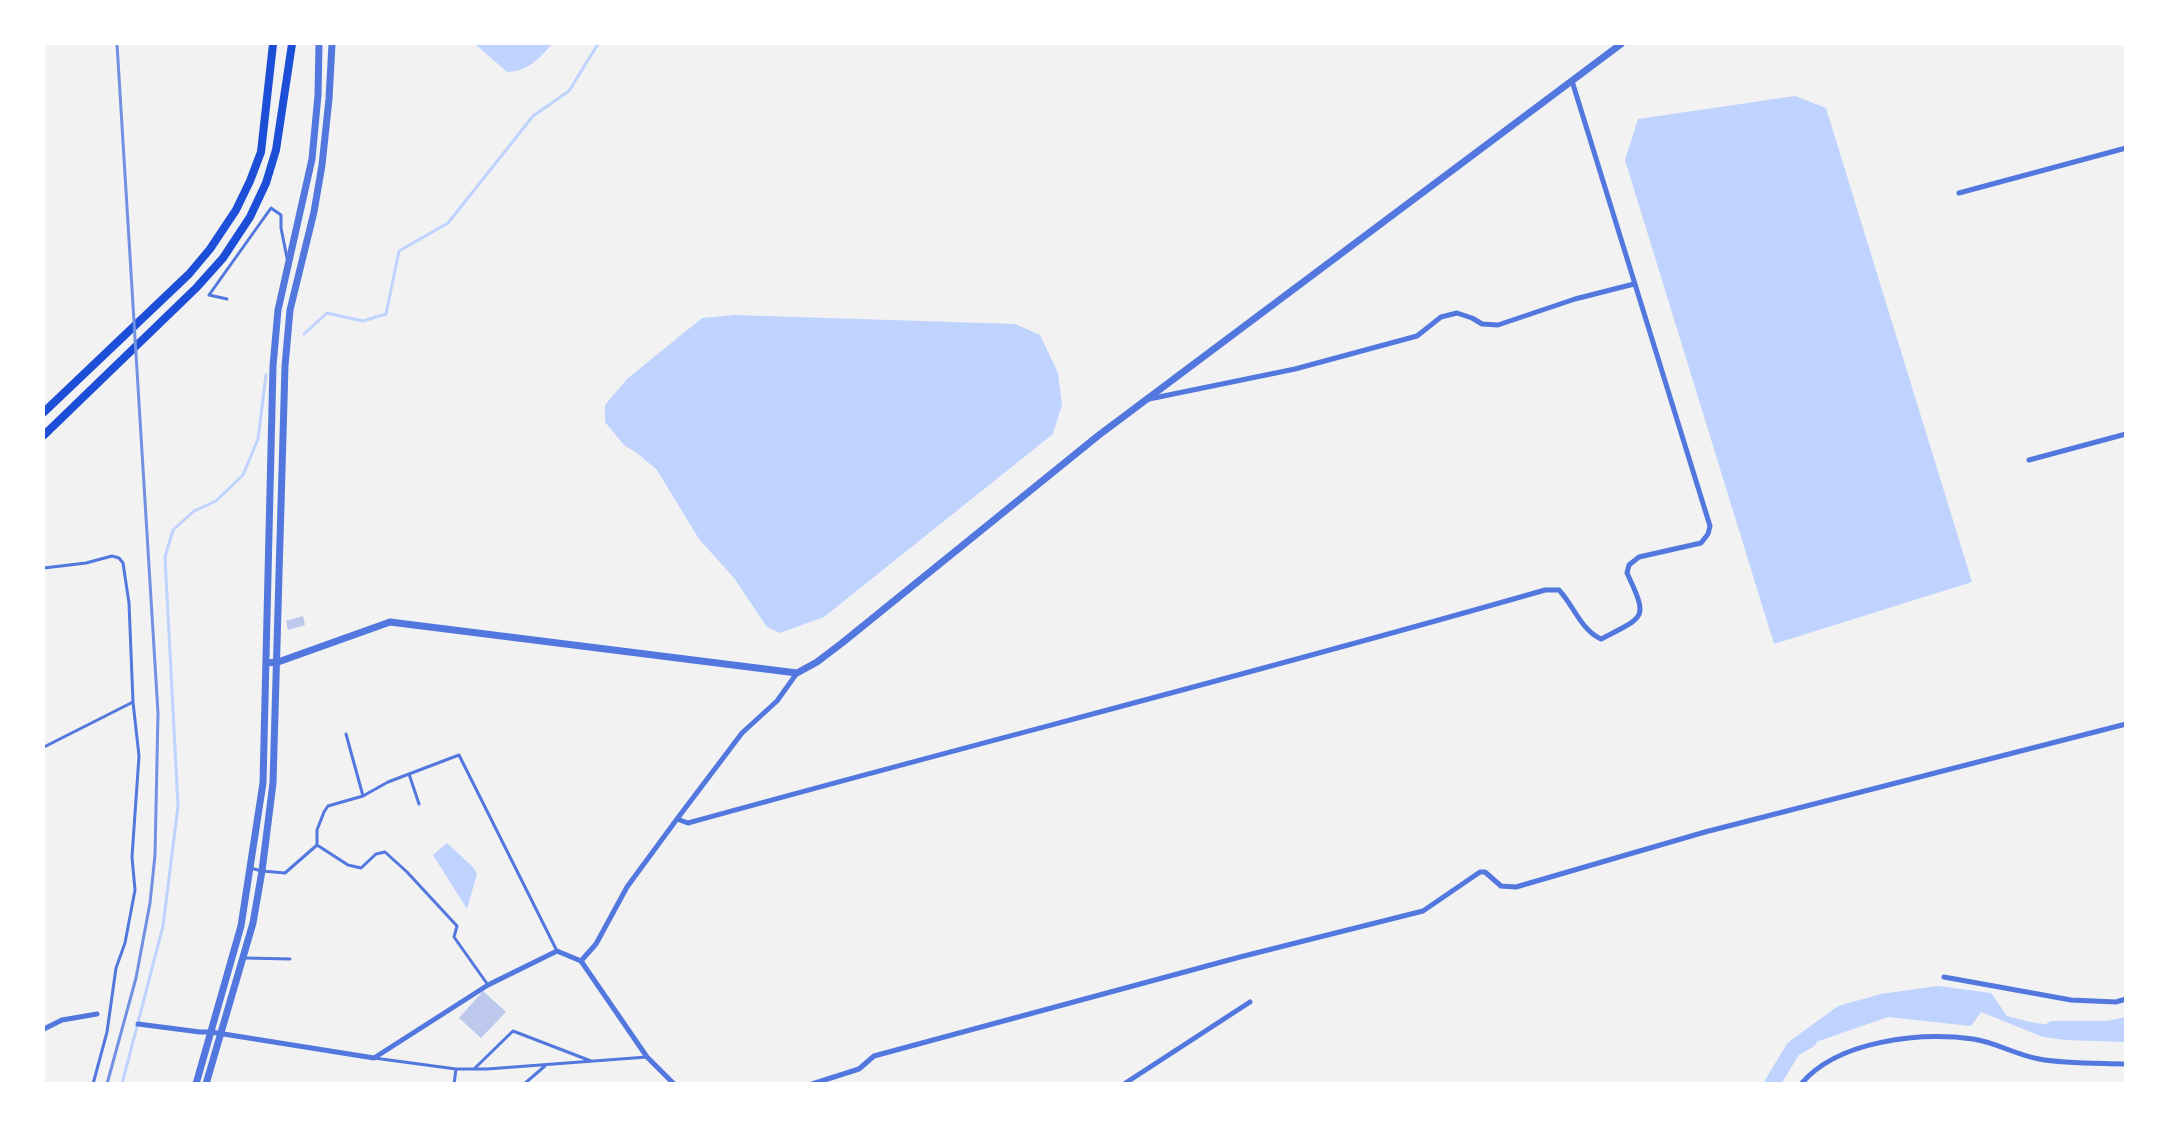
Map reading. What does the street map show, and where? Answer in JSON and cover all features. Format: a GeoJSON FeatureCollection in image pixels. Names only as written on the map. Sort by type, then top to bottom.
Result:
{"type":"FeatureCollection","features":[{"type":"Feature","properties":{"kind":"main road"},"geometry":{"type":"LineString","coordinates":[[44,412],[189,274],[210,249],[236,210],[261,152],[273,44]]}},
{"type":"Feature","properties":{"kind":"main road"},"geometry":{"type":"LineString","coordinates":[[44,435],[197,287],[223,258],[250,217],[266,183],[276,150],[292,44]]}},
{"type":"Feature","properties":{"kind":"street"},"geometry":{"type":"LineString","coordinates":[[196,1083],[241,926],[263,783],[273,366],[278,310],[312,159],[318,95],[319,44]]}},
{"type":"Feature","properties":{"kind":"street"},"geometry":{"type":"LineString","coordinates":[[206,1083],[253,922],[273,783],[285,366],[290,310],[314,212],[322,165],[332,44]]}},
{"type":"Feature","properties":{"kind":"street"},"geometry":{"type":"LineString","coordinates":[[581,961],[596,944],[627,887],[676,819],[742,733],[777,701],[797,674],[842,643],[1099,435],[1621,44]]}},
{"type":"Feature","properties":{"kind":"street"},"geometry":{"type":"LineString","coordinates":[[676,819],[688,823],[896,765],[1172,694],[1545,590],[1559,590],[1590,634],[1601,639],[1636,621],[1640,614],[1641,603],[1627,573],[1629,566],[1639,557],[1701,543],[1708,534],[1710,526],[1572,81]]}},
{"type":"Feature","properties":{"kind":"street"},"geometry":{"type":"LineString","coordinates":[[1959,193],[2126,148]]}},
{"type":"Feature","properties":{"kind":"street"},"geometry":{"type":"LineString","coordinates":[[1149,399],[1295,369],[1418,336],[1441,317],[1457,314],[1472,318],[1482,324],[1498,325],[1575,298],[1634,284]]}},
{"type":"Feature","properties":{"kind":"street"},"geometry":{"type":"LineString","coordinates":[[2029,460],[2126,434]]}},
{"type":"Feature","properties":{"kind":"street"},"geometry":{"type":"LineString","coordinates":[[267,663],[278,662],[390,622],[797,674]]}},
{"type":"Feature","properties":{"kind":"street"},"geometry":{"type":"LineString","coordinates":[[812,1083],[859,1069],[874,1056],[1240,957],[1423,911],[1480,872],[1485,872],[1501,886],[1516,887],[1705,832],[2126,724]]}},
{"type":"Feature","properties":{"kind":"street"},"geometry":{"type":"LineString","coordinates":[[138,1024],[211,1032],[374,1058],[488,985],[557,951],[581,961],[647,1058],[674,1083]]}},
{"type":"Feature","properties":{"kind":"street"},"geometry":{"type":"LineString","coordinates":[[1944,977],[2071,1000],[2116,1002],[2126,999]]}},
{"type":"Feature","properties":{"kind":"street"},"geometry":{"type":"LineString","coordinates":[[1124,1083],[1250,1002]]}},
{"type":"Feature","properties":{"kind":"street"},"geometry":{"type":"LineString","coordinates":[[44,1029],[62,1020],[97,1014]]}},
{"type":"Feature","properties":{"kind":"street"},"geometry":{"type":"LineString","coordinates":[[1801,1083],[1839,1055],[1878,1043],[1913,1037],[1975,1040],[2037,1059],[2126,1064]]}},
{"type":"Feature","properties":{"kind":"lane"},"geometry":{"type":"LineString","coordinates":[[227,299],[209,295],[271,208],[281,216],[281,228],[289,266]]}},
{"type":"Feature","properties":{"kind":"lane"},"geometry":{"type":"LineString","coordinates":[[44,568],[87,563],[112,556],[119,558],[123,562],[129,603],[133,702],[139,756],[132,857],[135,890],[125,943],[116,968],[107,1032],[93,1083]]}},
{"type":"Feature","properties":{"kind":"lane"},"geometry":{"type":"LineString","coordinates":[[44,747],[133,702]]}},
{"type":"Feature","properties":{"kind":"lane"},"geometry":{"type":"LineString","coordinates":[[346,734],[363,796]]}},
{"type":"Feature","properties":{"kind":"lane"},"geometry":{"type":"LineString","coordinates":[[250,868],[285,873],[317,844],[317,830],[328,806],[363,796],[388,782],[459,755],[557,951]]}},
{"type":"Feature","properties":{"kind":"lane"},"geometry":{"type":"LineString","coordinates":[[409,774],[419,804]]}},
{"type":"Feature","properties":{"kind":"lane"},"geometry":{"type":"LineString","coordinates":[[317,844],[348,865],[362,868],[376,854],[385,852],[407,872],[457,926],[454,937],[488,985]]}},
{"type":"Feature","properties":{"kind":"lane"},"geometry":{"type":"LineString","coordinates":[[243,958],[290,959]]}},
{"type":"Feature","properties":{"kind":"lane"},"geometry":{"type":"LineString","coordinates":[[473,1069],[513,1031],[592,1061]]}},
{"type":"Feature","properties":{"kind":"lane"},"geometry":{"type":"LineString","coordinates":[[374,1058],[456,1070],[647,1058]]}},
{"type":"Feature","properties":{"kind":"lane"},"geometry":{"type":"LineString","coordinates":[[524,1083],[546,1065]]}},
{"type":"Feature","properties":{"kind":"lane"},"geometry":{"type":"LineString","coordinates":[[453,1083],[456,1070]]}},
{"type":"Feature","properties":{"kind":"water"},"geometry":{"type":"Polygon","coordinates":[[[475,44],[552,44],[527,67],[507,72],[475,44]]]}},
{"type":"Feature","properties":{"kind":"water"},"geometry":{"type":"Polygon","coordinates":[[[1795,96],[1826,108],[1972,582],[1774,644],[1625,160],[1638,119],[1795,96]]]}},
{"type":"Feature","properties":{"kind":"water"},"geometry":{"type":"Polygon","coordinates":[[[735,315],[1015,324],[1040,335],[1058,373],[1062,405],[1053,434],[824,617],[780,633],[767,627],[734,578],[699,539],[657,470],[624,445],[605,422],[605,405],[627,379],[702,318],[735,315]]]}},
{"type":"Feature","properties":{"kind":"water"},"geometry":{"type":"Polygon","coordinates":[[[447,843],[473,867],[477,874],[467,909],[433,855],[447,843]]]}},
{"type":"Feature","properties":{"kind":"water"},"geometry":{"type":"Polygon","coordinates":[[[1938,986],[1991,993],[2007,1016],[2030,1022],[2083,1030],[2125,1021],[2125,1042],[2043,1037],[1981,1012],[1971,1026],[1888,1017],[1813,1043],[1791,1057],[1790,1041],[1838,1006],[1881,994],[1938,986]]]}},
{"type":"Feature","properties":{"kind":"building"},"geometry":{"type":"Polygon","coordinates":[[[303,616],[305,625],[288,630],[286,621],[303,616]]]}},
{"type":"Feature","properties":{"kind":"building"},"geometry":{"type":"Polygon","coordinates":[[[483,991],[506,1012],[481,1038],[459,1018],[483,991]]]}},
{"type":"Feature","properties":{"kind":"waterway"},"geometry":{"type":"LineString","coordinates":[[304,334],[327,313],[363,321],[386,314],[399,251],[448,223],[533,116],[569,91],[598,44]]}},
{"type":"Feature","properties":{"kind":"waterway"},"geometry":{"type":"LineString","coordinates":[[122,1084],[163,926],[178,806],[165,557],[173,530],[194,511],[216,501],[243,475],[258,439],[266,375]]}},
{"type":"Feature","properties":{"kind":"waterway"},"geometry":{"type":"LineString","coordinates":[[2053,1029],[2107,1029],[2126,1025]]}},
{"type":"Feature","properties":{"kind":"waterway"},"geometry":{"type":"LineString","coordinates":[[1772,1084],[1793,1049],[1809,1040]]}},
{"type":"Feature","properties":{"kind":"railway"},"geometry":{"type":"LineString","coordinates":[[107,1084],[136,978],[150,903],[155,855],[158,713],[117,44]]}}]}
